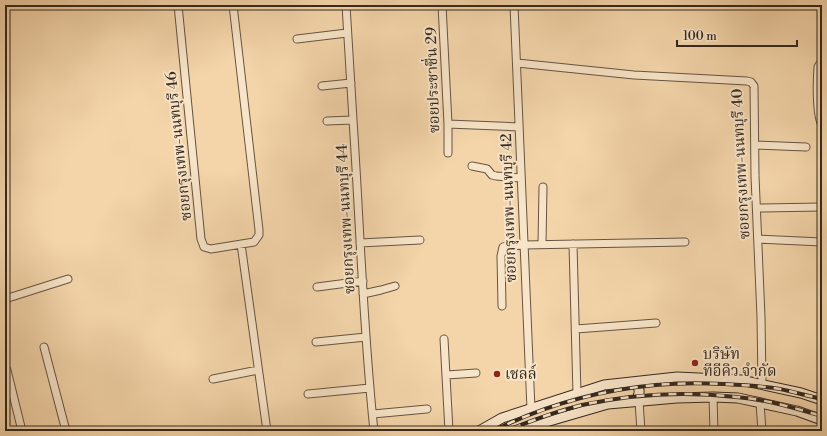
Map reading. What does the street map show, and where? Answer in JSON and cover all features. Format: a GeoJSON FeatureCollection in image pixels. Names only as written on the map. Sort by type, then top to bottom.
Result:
{"type":"FeatureCollection","features":[{"type":"Feature","properties":{"kind":"main road"},"geometry":{"type":"LineString","coordinates":[[479,431],[502,418],[604,385],[677,377],[741,380],[801,393],[822,400]]}},
{"type":"Feature","properties":{"kind":"main road"},"geometry":{"type":"LineString","coordinates":[[634,382],[638,386],[639,395],[637,401]]}},
{"type":"Feature","properties":{"kind":"main road"},"geometry":{"type":"LineString","coordinates":[[515,431],[608,404],[677,398],[738,398],[797,411],[822,420]]}},
{"type":"Feature","properties":{"kind":"street","name":"ซอยกรุงเทพ-นนทบุรี 46"},"geometry":{"type":"LineString","coordinates":[[178,5],[201,239],[204,247],[211,249],[254,242],[259,230],[233,5]]}},
{"type":"Feature","properties":{"kind":"street","name":"ซอยกรุงเทพ-นนทบุรี 44"},"geometry":{"type":"LineString","coordinates":[[346,5],[362,281],[374,431]]}},
{"type":"Feature","properties":{"kind":"street","name":"ซอยประชาชื่น 29"},"geometry":{"type":"LineString","coordinates":[[442,5],[448,153]]}},
{"type":"Feature","properties":{"kind":"street","name":"ซอยกรุงเทพ-นนทบุรี 42"},"geometry":{"type":"LineString","coordinates":[[514,5],[531,409]]}},
{"type":"Feature","properties":{"kind":"street"},"geometry":{"type":"LineString","coordinates":[[297,39],[347,33]]}},
{"type":"Feature","properties":{"kind":"street","name":"ซอยกรุงเทพ-นนทบุรี 40"},"geometry":{"type":"LineString","coordinates":[[517,63],[634,75],[714,78],[751,82],[754,86],[762,384]]}},
{"type":"Feature","properties":{"kind":"street"},"geometry":{"type":"LineString","coordinates":[[822,63],[818,67],[817,88],[820,123],[822,125]]}},
{"type":"Feature","properties":{"kind":"street"},"geometry":{"type":"LineString","coordinates":[[322,86],[351,83]]}},
{"type":"Feature","properties":{"kind":"street"},"geometry":{"type":"LineString","coordinates":[[327,121],[353,120]]}},
{"type":"Feature","properties":{"kind":"street"},"geometry":{"type":"LineString","coordinates":[[448,124],[519,127]]}},
{"type":"Feature","properties":{"kind":"street"},"geometry":{"type":"LineString","coordinates":[[755,146],[806,147]]}},
{"type":"Feature","properties":{"kind":"street"},"geometry":{"type":"LineString","coordinates":[[472,166],[487,169],[492,175],[496,176],[521,178]]}},
{"type":"Feature","properties":{"kind":"street"},"geometry":{"type":"LineString","coordinates":[[542,244],[543,187]]}},
{"type":"Feature","properties":{"kind":"street"},"geometry":{"type":"LineString","coordinates":[[757,208],[822,207]]}},
{"type":"Feature","properties":{"kind":"street"},"geometry":{"type":"LineString","coordinates":[[758,239],[822,242]]}},
{"type":"Feature","properties":{"kind":"street"},"geometry":{"type":"LineString","coordinates":[[360,243],[420,240]]}},
{"type":"Feature","properties":{"kind":"street"},"geometry":{"type":"LineString","coordinates":[[502,306],[501,256],[503,247],[542,244],[685,242]]}},
{"type":"Feature","properties":{"kind":"street"},"geometry":{"type":"LineString","coordinates":[[241,244],[267,431]]}},
{"type":"Feature","properties":{"kind":"street"},"geometry":{"type":"LineString","coordinates":[[573,244],[577,394]]}},
{"type":"Feature","properties":{"kind":"street"},"geometry":{"type":"LineString","coordinates":[[5,299],[68,279]]}},
{"type":"Feature","properties":{"kind":"street"},"geometry":{"type":"LineString","coordinates":[[317,287],[362,281]]}},
{"type":"Feature","properties":{"kind":"street"},"geometry":{"type":"LineString","coordinates":[[364,294],[395,286]]}},
{"type":"Feature","properties":{"kind":"street"},"geometry":{"type":"LineString","coordinates":[[576,329],[656,323]]}},
{"type":"Feature","properties":{"kind":"street"},"geometry":{"type":"LineString","coordinates":[[316,342],[366,337]]}},
{"type":"Feature","properties":{"kind":"street"},"geometry":{"type":"LineString","coordinates":[[444,339],[449,431]]}},
{"type":"Feature","properties":{"kind":"street"},"geometry":{"type":"LineString","coordinates":[[44,347],[66,431]]}},
{"type":"Feature","properties":{"kind":"street"},"geometry":{"type":"LineString","coordinates":[[5,369],[7,370],[22,431]]}},
{"type":"Feature","properties":{"kind":"street"},"geometry":{"type":"LineString","coordinates":[[213,379],[258,370]]}},
{"type":"Feature","properties":{"kind":"street"},"geometry":{"type":"LineString","coordinates":[[446,375],[476,373]]}},
{"type":"Feature","properties":{"kind":"street"},"geometry":{"type":"LineString","coordinates":[[308,394],[370,388]]}},
{"type":"Feature","properties":{"kind":"street"},"geometry":{"type":"LineString","coordinates":[[713,397],[714,431]]}},
{"type":"Feature","properties":{"kind":"street"},"geometry":{"type":"LineString","coordinates":[[637,401],[642,431]]}},
{"type":"Feature","properties":{"kind":"street"},"geometry":{"type":"LineString","coordinates":[[760,403],[762,431]]}},
{"type":"Feature","properties":{"kind":"street"},"geometry":{"type":"LineString","coordinates":[[372,414],[427,409]]}},
{"type":"Feature","properties":{"kind":"railway"},"geometry":{"type":"LineString","coordinates":[[493,431],[532,414],[572,400],[635,387],[698,383],[723,384],[780,389],[822,399]]}},
{"type":"Feature","properties":{"kind":"railway"},"geometry":{"type":"LineString","coordinates":[[513,428],[547,415],[601,401],[639,396],[678,394],[717,395],[747,398],[779,404],[822,416]]}},
{"type":"Feature","properties":{"kind":"place","name":"บริษัท ทีอีคิว จำกัด"},"geometry":{"type":"Point","coordinates":[695,363]}},
{"type":"Feature","properties":{"kind":"place","name":"เชลล์"},"geometry":{"type":"Point","coordinates":[497,374]}}]}
